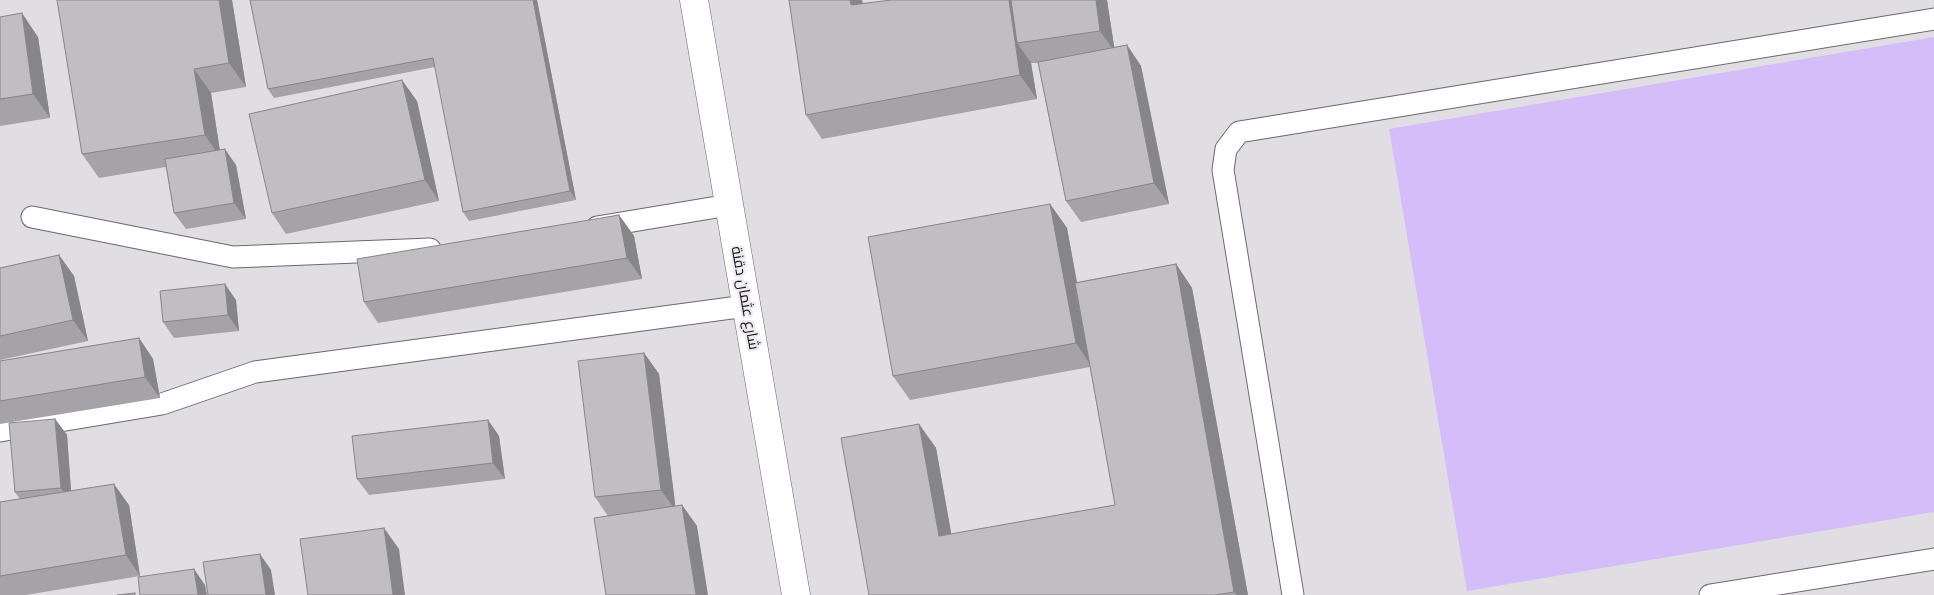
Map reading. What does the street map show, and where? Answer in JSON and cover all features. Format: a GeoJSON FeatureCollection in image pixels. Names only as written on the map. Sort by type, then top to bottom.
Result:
{"type":"FeatureCollection","features":[{"type":"Feature","properties":{"kind":"street","name":"شارع عثمان دقنة"},"geometry":{"type":"LineString","coordinates":[[694,0],[796,595]]}},
{"type":"Feature","properties":{"kind":"lane"},"geometry":{"type":"LineString","coordinates":[[1293,595],[1223,170],[1226,149],[1240,132],[1934,18]]}},
{"type":"Feature","properties":{"kind":"lane"},"geometry":{"type":"LineString","coordinates":[[573,230],[730,205]]}},
{"type":"Feature","properties":{"kind":"lane"},"geometry":{"type":"LineString","coordinates":[[32,217],[233,257],[446,248]]}},
{"type":"Feature","properties":{"kind":"lane"},"geometry":{"type":"LineString","coordinates":[[0,431],[162,404],[255,372],[746,306]]}},
{"type":"Feature","properties":{"kind":"lane"},"geometry":{"type":"LineString","coordinates":[[1710,595],[1934,559]]}},
{"type":"Feature","properties":{"kind":"shaded area"},"geometry":{"type":"Polygon","coordinates":[[[1934,37],[1934,512],[1467,591],[1389,129],[1934,37]]]}},
{"type":"Feature","properties":{"kind":"building"},"geometry":{"type":"Polygon","coordinates":[[[57,0],[219,0],[229,63],[194,69],[205,135],[82,154],[57,0]]]}},
{"type":"Feature","properties":{"kind":"building"},"geometry":{"type":"Polygon","coordinates":[[[250,0],[533,0],[570,191],[463,212],[433,58],[268,89],[250,0]]]}},
{"type":"Feature","properties":{"kind":"building"},"geometry":{"type":"Polygon","coordinates":[[[789,0],[850,0],[851,5],[891,0],[1009,0],[1020,75],[806,115],[789,0]]]}},
{"type":"Feature","properties":{"kind":"building"},"geometry":{"type":"Polygon","coordinates":[[[1011,0],[1096,0],[1100,31],[1017,43],[1011,0]]]}},
{"type":"Feature","properties":{"kind":"building"},"geometry":{"type":"Polygon","coordinates":[[[22,13],[33,94],[0,99],[0,17],[22,13]]]}},
{"type":"Feature","properties":{"kind":"building"},"geometry":{"type":"Polygon","coordinates":[[[1127,45],[1154,183],[1066,201],[1038,62],[1127,45]]]}},
{"type":"Feature","properties":{"kind":"building"},"geometry":{"type":"Polygon","coordinates":[[[402,80],[425,180],[272,213],[249,114],[402,80]]]}},
{"type":"Feature","properties":{"kind":"building"},"geometry":{"type":"Polygon","coordinates":[[[225,149],[234,203],[174,213],[165,159],[225,149]]]}},
{"type":"Feature","properties":{"kind":"building"},"geometry":{"type":"Polygon","coordinates":[[[1050,204],[1076,343],[893,376],[868,237],[1050,204]]]}},
{"type":"Feature","properties":{"kind":"building"},"geometry":{"type":"Polygon","coordinates":[[[619,215],[627,258],[364,302],[357,259],[619,215]]]}},
{"type":"Feature","properties":{"kind":"building"},"geometry":{"type":"Polygon","coordinates":[[[59,255],[73,320],[0,336],[0,268],[59,255]]]}},
{"type":"Feature","properties":{"kind":"building"},"geometry":{"type":"Polygon","coordinates":[[[1176,264],[1234,592],[1215,595],[869,595],[841,438],[919,424],[939,536],[1115,505],[1075,283],[1176,264]]]}},
{"type":"Feature","properties":{"kind":"building"},"geometry":{"type":"Polygon","coordinates":[[[225,284],[228,315],[163,322],[160,291],[225,284]]]}},
{"type":"Feature","properties":{"kind":"building"},"geometry":{"type":"Polygon","coordinates":[[[139,338],[145,377],[0,401],[0,361],[139,338]]]}},
{"type":"Feature","properties":{"kind":"building"},"geometry":{"type":"Polygon","coordinates":[[[644,353],[661,490],[595,497],[578,361],[644,353]]]}},
{"type":"Feature","properties":{"kind":"building"},"geometry":{"type":"Polygon","coordinates":[[[55,419],[61,488],[15,492],[9,423],[55,419]]]}},
{"type":"Feature","properties":{"kind":"building"},"geometry":{"type":"Polygon","coordinates":[[[488,420],[493,463],[357,479],[352,436],[488,420]]]}},
{"type":"Feature","properties":{"kind":"building"},"geometry":{"type":"Polygon","coordinates":[[[114,484],[126,555],[0,576],[0,502],[114,484]]]}},
{"type":"Feature","properties":{"kind":"building"},"geometry":{"type":"Polygon","coordinates":[[[682,505],[696,595],[606,595],[594,518],[682,505]]]}},
{"type":"Feature","properties":{"kind":"building"},"geometry":{"type":"Polygon","coordinates":[[[384,528],[393,595],[308,595],[300,539],[384,528]]]}},
{"type":"Feature","properties":{"kind":"building"},"geometry":{"type":"Polygon","coordinates":[[[260,554],[266,595],[208,595],[203,562],[260,554]]]}},
{"type":"Feature","properties":{"kind":"building"},"geometry":{"type":"Polygon","coordinates":[[[194,569],[198,595],[140,595],[138,577],[194,569]]]}},
{"type":"Feature","properties":{"kind":"building"},"geometry":{"type":"Polygon","coordinates":[[[135,593],[135,595],[117,595],[135,593]]]}}]}
